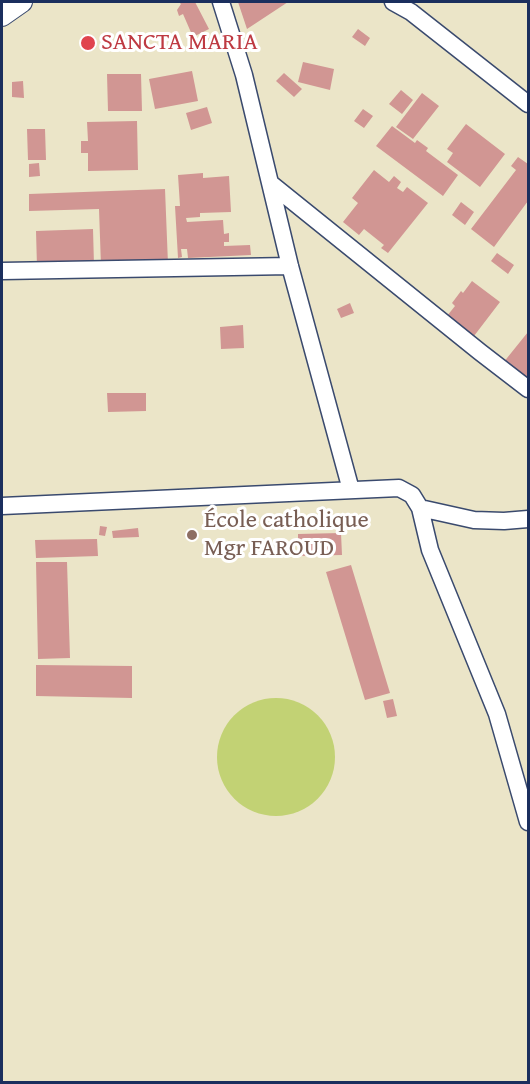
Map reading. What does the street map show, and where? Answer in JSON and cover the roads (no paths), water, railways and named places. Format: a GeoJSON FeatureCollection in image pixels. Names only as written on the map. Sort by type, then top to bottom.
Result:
{"type":"FeatureCollection","features":[{"type":"Feature","properties":{"kind":"street"},"geometry":{"type":"LineString","coordinates":[[2,16],[22,2]]}},
{"type":"Feature","properties":{"kind":"street"},"geometry":{"type":"LineString","coordinates":[[221,2],[244,75],[290,266],[351,490]]}},
{"type":"Feature","properties":{"kind":"street"},"geometry":{"type":"LineString","coordinates":[[393,2],[411,12],[528,104]]}},
{"type":"Feature","properties":{"kind":"street"},"geometry":{"type":"LineString","coordinates":[[270,183],[528,389]]}},
{"type":"Feature","properties":{"kind":"street"},"geometry":{"type":"LineString","coordinates":[[2,271],[290,266]]}},
{"type":"Feature","properties":{"kind":"street"},"geometry":{"type":"LineString","coordinates":[[2,506],[399,488],[412,495],[420,508],[430,550],[496,714],[528,822]]}},
{"type":"Feature","properties":{"kind":"street"},"geometry":{"type":"LineString","coordinates":[[420,508],[474,520],[528,519]]}},
{"type":"Feature","properties":{"kind":"place","name":"SANCTA MARIA"},"geometry":{"type":"Point","coordinates":[88,43]}},
{"type":"Feature","properties":{"kind":"place","name":"École catholique Mgr FAROUD"},"geometry":{"type":"Point","coordinates":[192,535]}}]}
